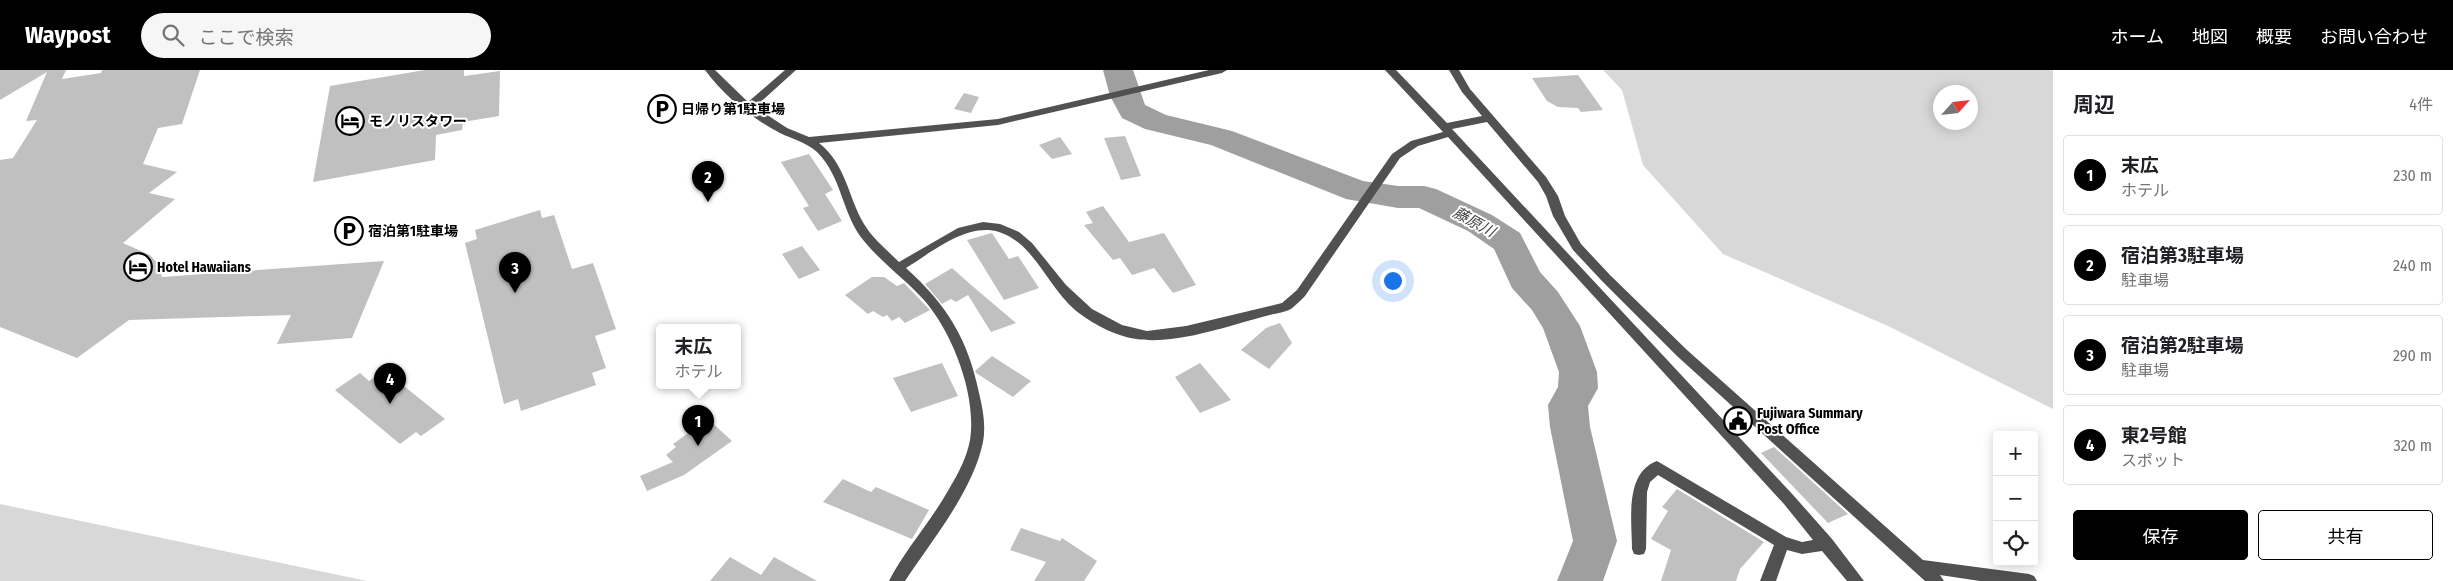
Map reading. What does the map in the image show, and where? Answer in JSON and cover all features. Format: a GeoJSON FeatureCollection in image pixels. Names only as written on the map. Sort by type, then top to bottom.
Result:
{"type":"FeatureCollection","features":[{"type":"Feature","properties":{"kind":"street"},"geometry":{"type":"LineString","coordinates":[[710,70],[722,84],[749,107],[782,129],[821,149],[840,177],[854,216],[866,238],[899,267],[935,304],[955,332],[966,362],[976,419],[976,442],[968,466],[897,581]]}},
{"type":"Feature","properties":{"kind":"street"},"geometry":{"type":"LineString","coordinates":[[749,107],[791,70]]}},
{"type":"Feature","properties":{"kind":"street"},"geometry":{"type":"LineString","coordinates":[[806,141],[998,122],[1222,70]]}},
{"type":"Feature","properties":{"kind":"street"},"geometry":{"type":"LineString","coordinates":[[1390,70],[1448,130],[1827,544],[1856,581]]}},
{"type":"Feature","properties":{"kind":"street"},"geometry":{"type":"LineString","coordinates":[[1454,70],[1466,90],[1542,180],[1552,196],[1559,216],[1577,247],[1606,278],[1682,353],[1936,581]]}},
{"type":"Feature","properties":{"kind":"street"},"geometry":{"type":"LineString","coordinates":[[899,267],[963,231],[992,227],[1005,230],[1028,244],[1074,302],[1084,310],[1104,323],[1135,334],[1163,335],[1286,306],[1301,293],[1380,177],[1404,148],[1448,130],[1489,118]]}},
{"type":"Feature","properties":{"kind":"street"},"geometry":{"type":"LineString","coordinates":[[1639,549],[1640,492],[1644,479],[1657,467],[1782,542],[1802,548],[1827,544]]}},
{"type":"Feature","properties":{"kind":"street"},"geometry":{"type":"LineString","coordinates":[[1768,581],[1782,542]]}},
{"type":"Feature","properties":{"kind":"street"},"geometry":{"type":"LineString","coordinates":[[1920,566],[2029,581]]}},
{"type":"Feature","properties":{"kind":"shaded area"},"geometry":{"type":"Polygon","coordinates":[[[1603,70],[2053,70],[2053,409],[1888,326],[1723,254],[1643,165],[1622,90],[1603,70]]]}},
{"type":"Feature","properties":{"kind":"shaded area"},"geometry":{"type":"Polygon","coordinates":[[[0,504],[367,581],[0,581],[0,504]]]}},
{"type":"Feature","properties":{"kind":"building"},"geometry":{"type":"Polygon","coordinates":[[[0,70],[66,70],[62,79],[101,73],[102,70],[200,70],[182,124],[158,128],[143,164],[177,172],[149,193],[175,199],[123,243],[150,255],[159,265],[162,277],[384,261],[352,338],[277,344],[291,315],[129,320],[77,358],[0,327],[0,160],[13,158],[37,120],[26,121],[47,72],[0,100],[0,70]]]}},
{"type":"Feature","properties":{"kind":"building","name":"モノリスタワー"},"geometry":{"type":"Polygon","coordinates":[[[425,70],[464,70],[464,76],[500,71],[499,116],[463,122],[462,130],[436,135],[435,160],[313,182],[330,86],[425,70]]]}},
{"type":"Feature","properties":{"kind":"building"},"geometry":{"type":"Polygon","coordinates":[[[1578,75],[1603,110],[1581,112],[1578,108],[1558,107],[1547,101],[1532,78],[1578,75]]]}},
{"type":"Feature","properties":{"kind":"building"},"geometry":{"type":"Polygon","coordinates":[[[964,93],[979,97],[971,113],[954,109],[964,93]]]}},
{"type":"Feature","properties":{"kind":"building"},"geometry":{"type":"Polygon","coordinates":[[[1125,136],[1141,176],[1121,180],[1104,138],[1125,136]]]}},
{"type":"Feature","properties":{"kind":"building"},"geometry":{"type":"Polygon","coordinates":[[[1060,137],[1072,154],[1052,159],[1039,145],[1060,137]]]}},
{"type":"Feature","properties":{"kind":"building"},"geometry":{"type":"Polygon","coordinates":[[[809,154],[833,190],[825,194],[842,221],[818,231],[803,208],[809,206],[781,162],[809,154]]]}},
{"type":"Feature","properties":{"kind":"building"},"geometry":{"type":"Polygon","coordinates":[[[1103,206],[1129,242],[1164,233],[1196,285],[1173,293],[1154,268],[1132,275],[1120,258],[1113,260],[1084,225],[1093,223],[1086,212],[1103,206]]]}},
{"type":"Feature","properties":{"kind":"building"},"geometry":{"type":"Polygon","coordinates":[[[540,210],[542,218],[554,215],[572,269],[593,263],[616,329],[595,336],[606,368],[592,373],[596,385],[521,411],[518,399],[504,404],[465,243],[477,239],[475,230],[540,210]]]}},
{"type":"Feature","properties":{"kind":"building"},"geometry":{"type":"Polygon","coordinates":[[[992,233],[1009,259],[1018,256],[1039,288],[1004,300],[967,240],[992,233]]]}},
{"type":"Feature","properties":{"kind":"building"},"geometry":{"type":"Polygon","coordinates":[[[802,246],[820,270],[799,279],[782,254],[802,246]]]}},
{"type":"Feature","properties":{"kind":"building"},"geometry":{"type":"Polygon","coordinates":[[[952,268],[1016,323],[991,332],[968,295],[956,302],[951,299],[942,304],[925,284],[952,268]]]}},
{"type":"Feature","properties":{"kind":"building"},"geometry":{"type":"Polygon","coordinates":[[[872,277],[884,277],[897,286],[904,283],[930,310],[905,323],[899,317],[892,321],[887,315],[883,317],[873,311],[868,314],[845,295],[872,277]]]}},
{"type":"Feature","properties":{"kind":"building"},"geometry":{"type":"Polygon","coordinates":[[[1280,323],[1292,343],[1269,369],[1241,350],[1266,328],[1280,323]]]}},
{"type":"Feature","properties":{"kind":"building"},"geometry":{"type":"Polygon","coordinates":[[[992,356],[1031,381],[1013,397],[976,373],[975,371],[992,356]]]}},
{"type":"Feature","properties":{"kind":"building"},"geometry":{"type":"Polygon","coordinates":[[[942,363],[958,396],[911,412],[893,378],[942,363]]]}},
{"type":"Feature","properties":{"kind":"building"},"geometry":{"type":"Polygon","coordinates":[[[1200,363],[1231,400],[1200,413],[1175,377],[1200,363]]]}},
{"type":"Feature","properties":{"kind":"building"},"geometry":{"type":"Polygon","coordinates":[[[384,370],[445,419],[421,436],[416,432],[400,444],[335,390],[360,373],[369,381],[384,370]]]}},
{"type":"Feature","properties":{"kind":"building"},"geometry":{"type":"Polygon","coordinates":[[[708,419],[732,441],[684,475],[647,491],[640,476],[673,462],[666,455],[676,447],[673,444],[708,419]]]}},
{"type":"Feature","properties":{"kind":"building"},"geometry":{"type":"Polygon","coordinates":[[[1774,447],[1848,514],[1828,523],[1761,453],[1774,447]]]}},
{"type":"Feature","properties":{"kind":"building"},"geometry":{"type":"Polygon","coordinates":[[[843,479],[871,492],[876,487],[929,510],[912,539],[823,502],[843,479]]]}},
{"type":"Feature","properties":{"kind":"building"},"geometry":{"type":"Polygon","coordinates":[[[1677,489],[1764,542],[1740,569],[1736,581],[1661,581],[1671,550],[1651,539],[1668,511],[1662,507],[1677,489]]]}},
{"type":"Feature","properties":{"kind":"building"},"geometry":{"type":"Polygon","coordinates":[[[1021,528],[1060,541],[1062,538],[1097,561],[1084,581],[1034,581],[1046,562],[1010,550],[1021,528]]]}},
{"type":"Feature","properties":{"kind":"building"},"geometry":{"type":"Polygon","coordinates":[[[730,557],[761,575],[774,557],[817,581],[710,581],[730,557]]]}},
{"type":"Feature","properties":{"kind":"waterway","name":"藤原川"},"geometry":{"type":"LineString","coordinates":[[1118,70],[1125,96],[1133,111],[1156,122],[1221,138],[1358,191],[1398,197],[1424,197],[1480,223],[1508,242],[1525,279],[1545,301],[1561,326],[1578,372],[1578,388],[1568,405],[1570,427],[1595,541],[1580,581]]}},
{"type":"Feature","properties":{"kind":"place","name":"日帰り第1駐車場"},"geometry":{"type":"Point","coordinates":[662,109]}},
{"type":"Feature","properties":{"kind":"place","name":"モノリスタワー"},"geometry":{"type":"Point","coordinates":[350,121]}},
{"type":"Feature","properties":{"kind":"place","name":"宿泊第3駐車場"},"geometry":{"type":"Point","coordinates":[708,202]}},
{"type":"Feature","properties":{"kind":"place","name":"宿泊第1駐車場"},"geometry":{"type":"Point","coordinates":[349,231]}},
{"type":"Feature","properties":{"kind":"place","name":"Hotel Hawaiians"},"geometry":{"type":"Point","coordinates":[138,267]}},
{"type":"Feature","properties":{"kind":"place","name":"宿泊第2駐車場"},"geometry":{"type":"Point","coordinates":[515,293]}},
{"type":"Feature","properties":{"kind":"place","name":"東2号館"},"geometry":{"type":"Point","coordinates":[390,404]}},
{"type":"Feature","properties":{"kind":"place","name":"Fujiwara Summary Post Office"},"geometry":{"type":"Point","coordinates":[1738,421]}},
{"type":"Feature","properties":{"kind":"place","name":"末広"},"geometry":{"type":"Point","coordinates":[698,446]}}]}
